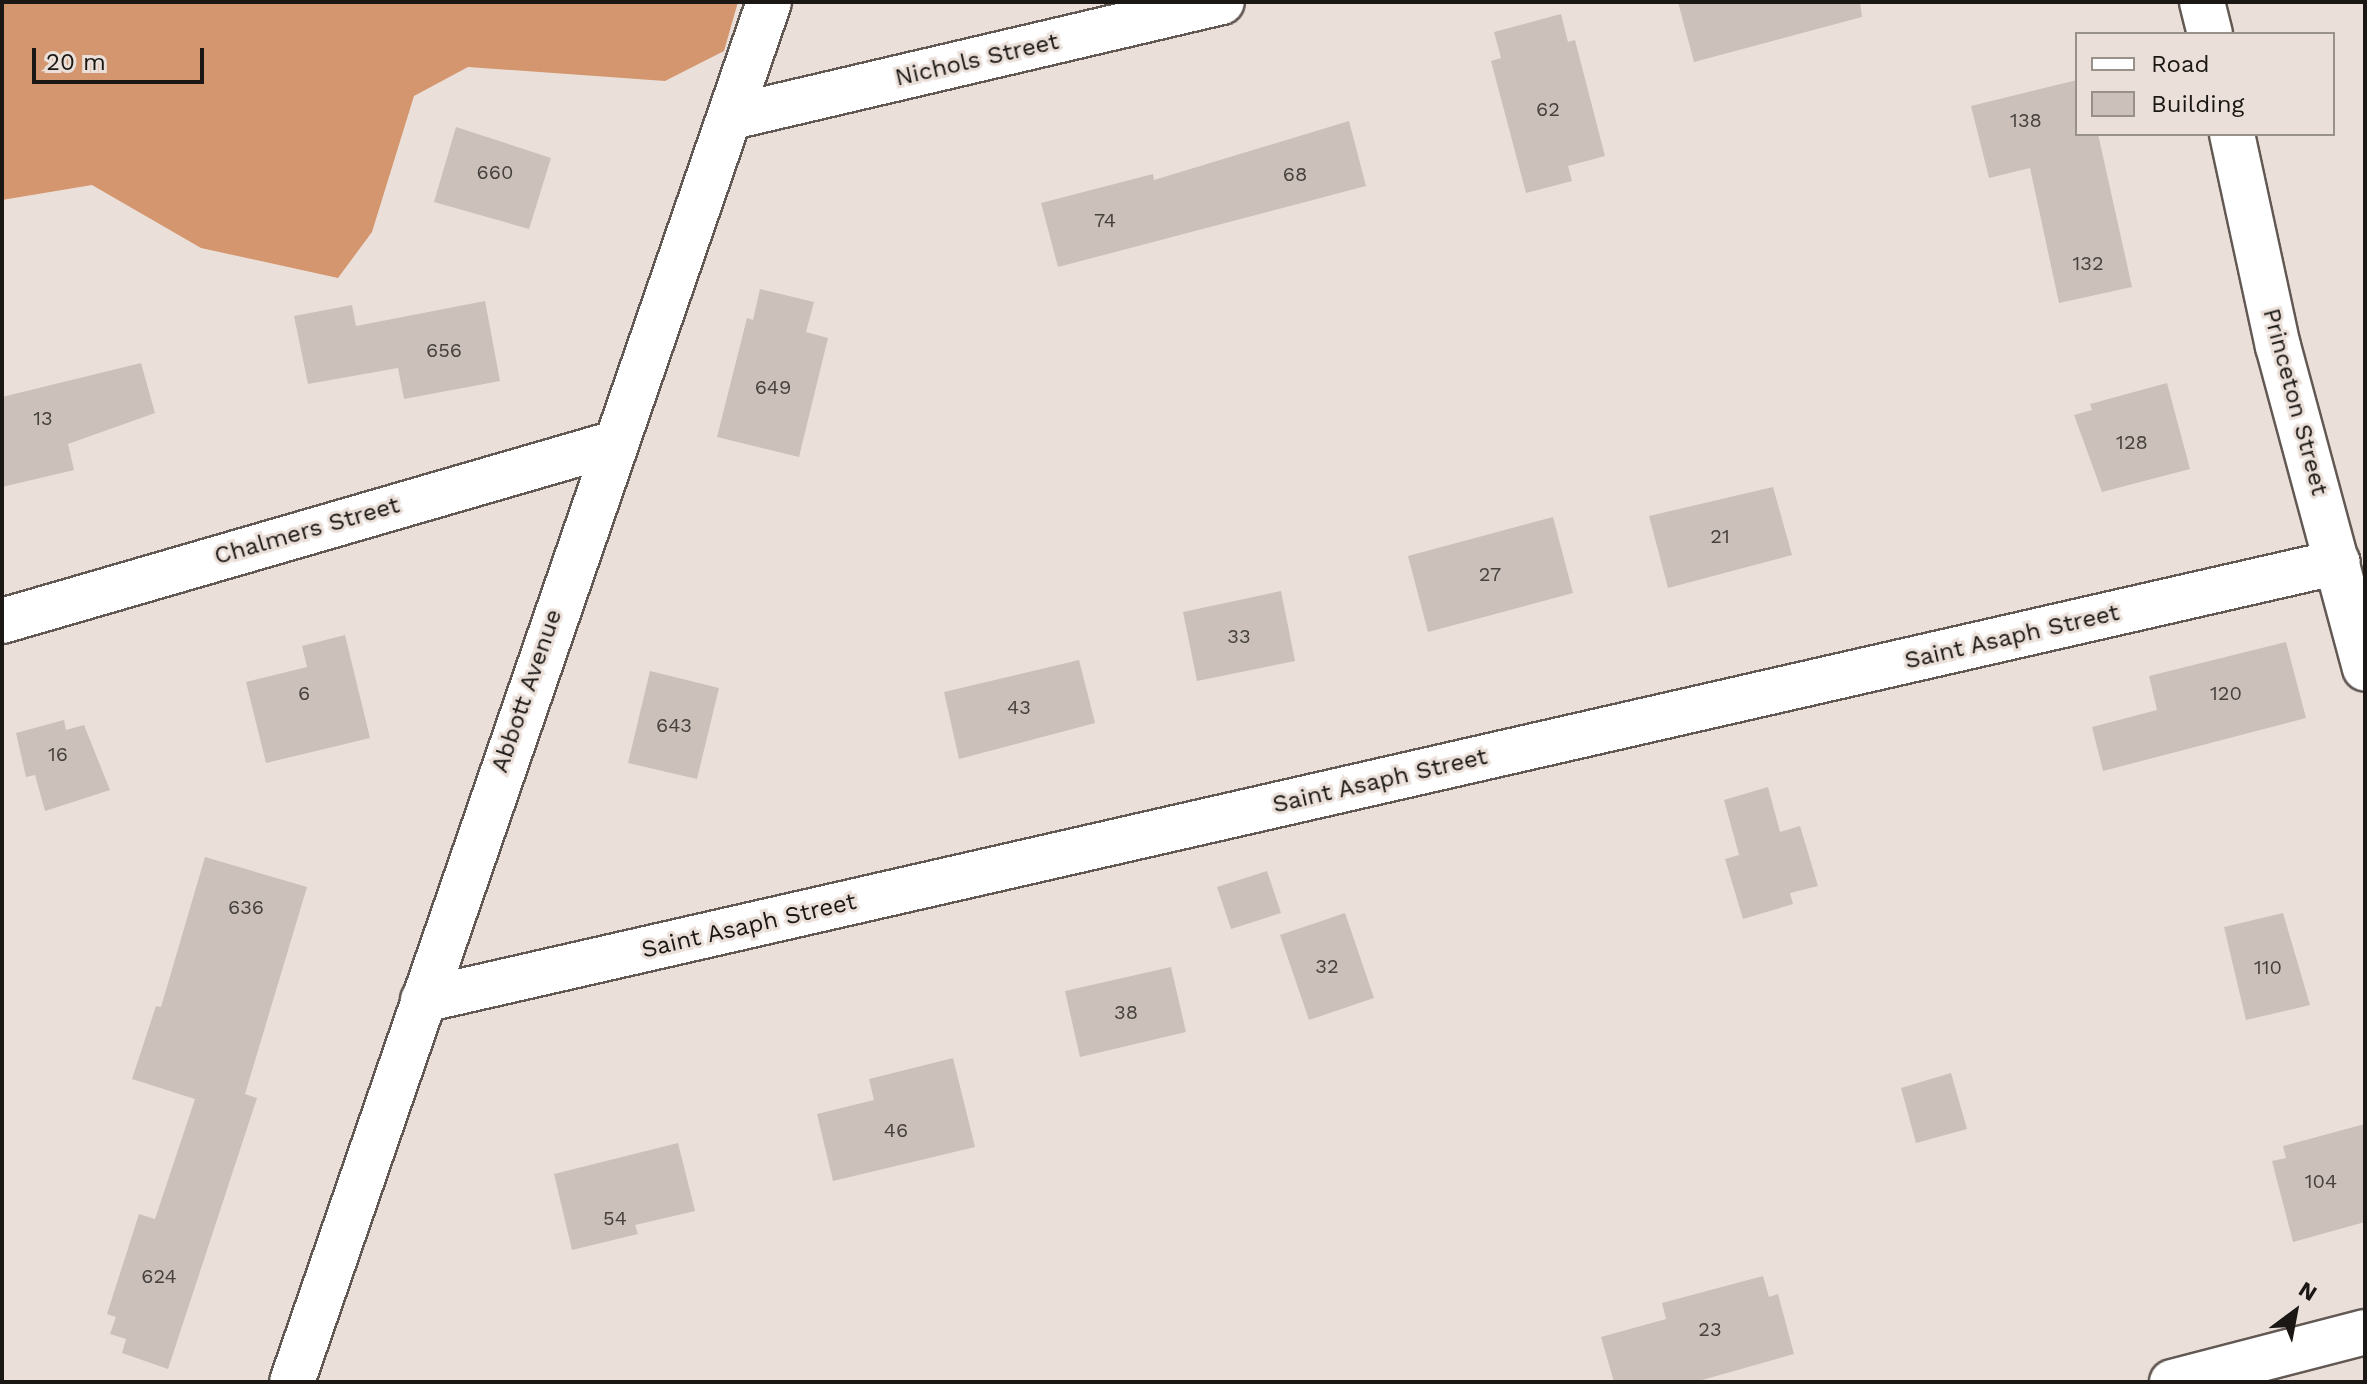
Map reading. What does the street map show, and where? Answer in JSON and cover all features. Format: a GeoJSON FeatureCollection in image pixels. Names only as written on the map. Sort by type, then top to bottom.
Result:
{"type":"FeatureCollection","features":[{"type":"Feature","properties":{"kind":"street","name":"Abbott Avenue"},"geometry":{"type":"LineString","coordinates":[[292,1382],[612,444],[732,117],[769,2]]}},
{"type":"Feature","properties":{"kind":"street","name":"Nichols Street"},"geometry":{"type":"LineString","coordinates":[[732,117],[1222,2]]}},
{"type":"Feature","properties":{"kind":"street"},"geometry":{"type":"LineString","coordinates":[[2202,2],[2210,32]]}},
{"type":"Feature","properties":{"kind":"street","name":"Princeton Street"},"geometry":{"type":"LineString","coordinates":[[2232,136],[2278,346],[2365,668]]}},
{"type":"Feature","properties":{"kind":"street","name":"Chalmers Street"},"geometry":{"type":"LineString","coordinates":[[2,621],[612,444]]}},
{"type":"Feature","properties":{"kind":"street","name":"Saint Asaph Street"},"geometry":{"type":"LineString","coordinates":[[423,1000],[2338,562]]}},
{"type":"Feature","properties":{"kind":"street"},"geometry":{"type":"LineString","coordinates":[[2172,1382],[2365,1332]]}},
{"type":"Feature","properties":{"kind":"shaded area"},"geometry":{"type":"Polygon","coordinates":[[[2,2],[738,2],[724,51],[665,81],[468,67],[414,96],[372,232],[338,278],[201,248],[92,185],[2,200],[2,2]]]}},
{"type":"Feature","properties":{"kind":"building"},"geometry":{"type":"Polygon","coordinates":[[[1678,2],[1860,2],[1862,17],[1694,62],[1678,2]]]}},
{"type":"Feature","properties":{"kind":"building"},"geometry":{"type":"Polygon","coordinates":[[[1561,14],[1568,42],[1575,40],[1605,156],[1568,166],[1572,181],[1526,193],[1491,61],[1501,58],[1494,32],[1561,14]]]}},
{"type":"Feature","properties":{"kind":"building"},"geometry":{"type":"Polygon","coordinates":[[[2075,80],[2075,136],[2098,136],[2132,287],[2059,303],[2030,168],[1989,178],[1971,106],[2075,80]]]}},
{"type":"Feature","properties":{"kind":"building"},"geometry":{"type":"Polygon","coordinates":[[[1349,121],[1366,186],[1058,267],[1041,203],[1153,174],[1154,180],[1349,121]]]}},
{"type":"Feature","properties":{"kind":"building"},"geometry":{"type":"Polygon","coordinates":[[[456,127],[551,158],[529,229],[434,202],[456,127]]]}},
{"type":"Feature","properties":{"kind":"building"},"geometry":{"type":"Polygon","coordinates":[[[760,289],[814,302],[806,332],[828,338],[799,457],[717,437],[747,318],[753,320],[760,289]]]}},
{"type":"Feature","properties":{"kind":"building"},"geometry":{"type":"Polygon","coordinates":[[[485,301],[500,381],[404,399],[398,368],[308,384],[294,316],[352,305],[356,326],[485,301]]]}},
{"type":"Feature","properties":{"kind":"building"},"geometry":{"type":"Polygon","coordinates":[[[141,363],[155,413],[68,444],[74,470],[2,487],[2,397],[141,363]]]}},
{"type":"Feature","properties":{"kind":"building"},"geometry":{"type":"Polygon","coordinates":[[[2167,383],[2190,469],[2102,492],[2074,415],[2092,410],[2090,404],[2167,383]]]}},
{"type":"Feature","properties":{"kind":"building"},"geometry":{"type":"Polygon","coordinates":[[[1773,487],[1792,555],[1668,588],[1649,516],[1773,487]]]}},
{"type":"Feature","properties":{"kind":"building"},"geometry":{"type":"Polygon","coordinates":[[[1553,517],[1573,593],[1428,632],[1408,556],[1553,517]]]}},
{"type":"Feature","properties":{"kind":"building"},"geometry":{"type":"Polygon","coordinates":[[[1281,591],[1295,661],[1197,681],[1183,612],[1281,591]]]}},
{"type":"Feature","properties":{"kind":"building"},"geometry":{"type":"Polygon","coordinates":[[[345,635],[370,738],[266,763],[246,682],[307,667],[302,646],[345,635]]]}},
{"type":"Feature","properties":{"kind":"building"},"geometry":{"type":"Polygon","coordinates":[[[2286,642],[2306,718],[2103,771],[2092,727],[2157,710],[2149,676],[2286,642]]]}},
{"type":"Feature","properties":{"kind":"building"},"geometry":{"type":"Polygon","coordinates":[[[1079,660],[1095,723],[959,759],[944,692],[1079,660]]]}},
{"type":"Feature","properties":{"kind":"building"},"geometry":{"type":"Polygon","coordinates":[[[650,671],[719,688],[697,779],[628,763],[650,671]]]}},
{"type":"Feature","properties":{"kind":"building"},"geometry":{"type":"Polygon","coordinates":[[[64,720],[66,730],[84,725],[110,790],[45,811],[35,775],[26,777],[16,733],[64,720]]]}},
{"type":"Feature","properties":{"kind":"building"},"geometry":{"type":"Polygon","coordinates":[[[1768,787],[1780,832],[1800,826],[1818,886],[1790,893],[1793,904],[1743,919],[1725,859],[1739,855],[1724,800],[1768,787]]]}},
{"type":"Feature","properties":{"kind":"building"},"geometry":{"type":"Polygon","coordinates":[[[205,857],[307,887],[245,1094],[257,1098],[168,1369],[122,1353],[126,1339],[110,1334],[116,1317],[107,1314],[139,1214],[155,1219],[195,1099],[132,1079],[156,1006],[161,1007],[205,857]]]}},
{"type":"Feature","properties":{"kind":"building"},"geometry":{"type":"Polygon","coordinates":[[[1267,871],[1281,913],[1231,929],[1217,887],[1267,871]]]}},
{"type":"Feature","properties":{"kind":"building"},"geometry":{"type":"Polygon","coordinates":[[[1345,913],[1374,998],[1309,1020],[1280,935],[1345,913]]]}},
{"type":"Feature","properties":{"kind":"building"},"geometry":{"type":"Polygon","coordinates":[[[2283,913],[2310,1005],[2246,1020],[2224,927],[2283,913]]]}},
{"type":"Feature","properties":{"kind":"building"},"geometry":{"type":"Polygon","coordinates":[[[1171,967],[1186,1032],[1080,1057],[1065,991],[1171,967]]]}},
{"type":"Feature","properties":{"kind":"building"},"geometry":{"type":"Polygon","coordinates":[[[953,1058],[975,1147],[833,1181],[817,1114],[874,1100],[869,1079],[953,1058]]]}},
{"type":"Feature","properties":{"kind":"building"},"geometry":{"type":"Polygon","coordinates":[[[1951,1073],[1967,1129],[1916,1143],[1901,1088],[1951,1073]]]}},
{"type":"Feature","properties":{"kind":"building"},"geometry":{"type":"Polygon","coordinates":[[[2365,1124],[2365,1222],[2293,1242],[2272,1161],[2286,1158],[2283,1146],[2365,1124]]]}},
{"type":"Feature","properties":{"kind":"building"},"geometry":{"type":"Polygon","coordinates":[[[678,1143],[695,1211],[635,1225],[638,1234],[572,1250],[554,1174],[678,1143]]]}},
{"type":"Feature","properties":{"kind":"building"},"geometry":{"type":"Polygon","coordinates":[[[1763,1276],[1769,1297],[1778,1294],[1794,1354],[1695,1382],[1614,1382],[1601,1337],[1666,1319],[1662,1303],[1763,1276]]]}}]}
